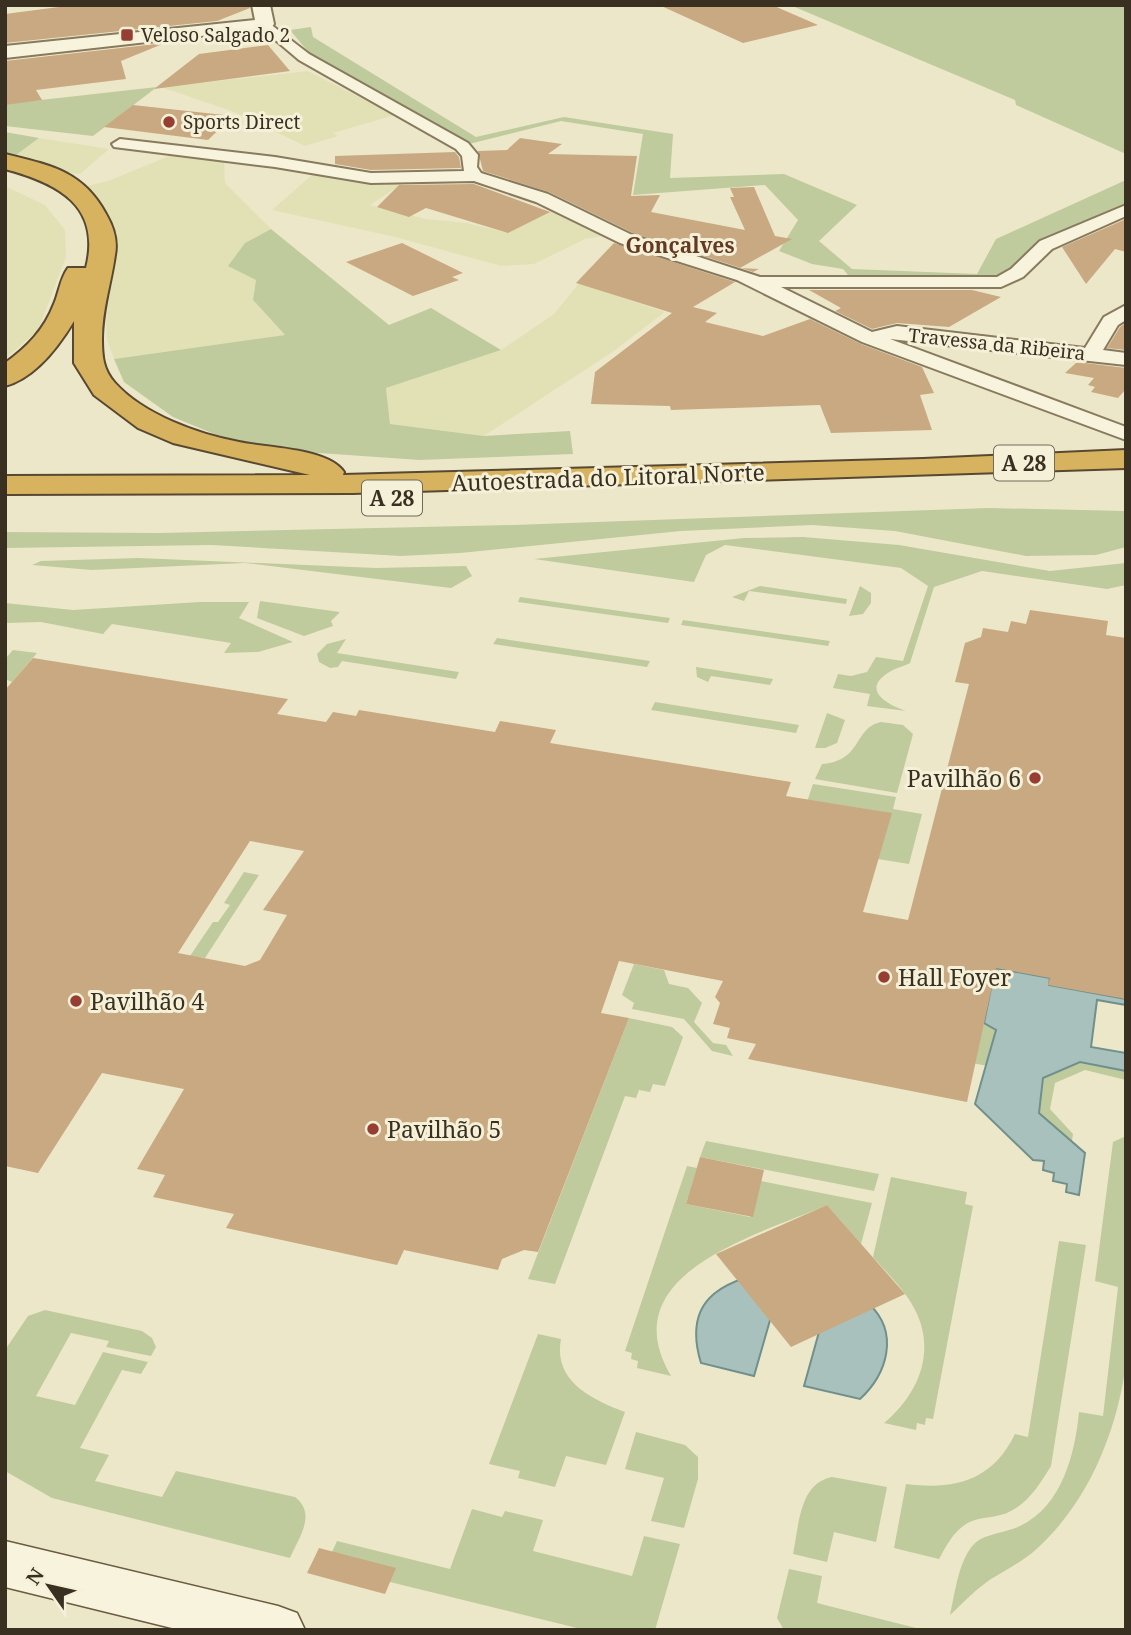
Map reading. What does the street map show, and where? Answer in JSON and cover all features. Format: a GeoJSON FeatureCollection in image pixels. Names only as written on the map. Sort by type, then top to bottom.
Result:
{"type":"FeatureCollection","features":[{"type":"Feature","properties":{"kind":"highway"},"geometry":{"type":"LineString","coordinates":[[5,161],[48,173],[83,194],[102,234],[103,252],[88,314],[88,363],[104,389],[149,422],[184,437],[236,452],[309,463],[353,484]]}},
{"type":"Feature","properties":{"kind":"highway"},"geometry":{"type":"LineString","coordinates":[[5,171],[34,179],[86,205]]}},
{"type":"Feature","properties":{"kind":"highway"},"geometry":{"type":"LineString","coordinates":[[5,179],[42,193],[59,205],[81,236],[78,270],[69,307],[59,328],[39,352],[5,377]]}},
{"type":"Feature","properties":{"kind":"highway","name":"Autoestrada do Litoral Norte"},"geometry":{"type":"LineString","coordinates":[[5,485],[353,484],[909,468],[1123,441]]}},
{"type":"Feature","properties":{"kind":"highway","name":"Autoestrada do Litoral Norte"},"geometry":{"type":"LineString","coordinates":[[5,502],[230,503],[1126,477]]}},
{"type":"Feature","properties":{"kind":"main road"},"geometry":{"type":"LineString","coordinates":[[5,1564],[278,1630]]}},
{"type":"Feature","properties":{"kind":"street"},"geometry":{"type":"LineString","coordinates":[[261,5],[265,24],[304,57],[462,146],[470,155],[469,167],[475,176]]}},
{"type":"Feature","properties":{"kind":"street"},"geometry":{"type":"LineString","coordinates":[[5,52],[265,24]]}},
{"type":"Feature","properties":{"kind":"street"},"geometry":{"type":"LineString","coordinates":[[120,144],[371,178],[475,176],[542,198],[626,239],[754,282],[869,338],[953,369],[1123,441]]}},
{"type":"Feature","properties":{"kind":"street"},"geometry":{"type":"LineString","coordinates":[[754,282],[1001,282],[1017,273],[1046,245],[1123,214]]}},
{"type":"Feature","properties":{"kind":"street"},"geometry":{"type":"LineString","coordinates":[[1091,354],[1111,321],[1126,311]]}},
{"type":"Feature","properties":{"kind":"street","name":"Travessa da Ribeira"},"geometry":{"type":"LineString","coordinates":[[869,338],[897,332],[1126,359]]}},
{"type":"Feature","properties":{"kind":"green space"},"geometry":{"type":"Polygon","coordinates":[[[790,5],[1126,5],[1126,154],[1016,105],[1015,100],[790,5]]]}},
{"type":"Feature","properties":{"kind":"green space"},"geometry":{"type":"Polygon","coordinates":[[[311,27],[313,37],[476,137],[564,117],[673,134],[670,178],[784,174],[857,205],[819,241],[852,269],[977,274],[996,239],[1126,180],[1126,207],[1008,274],[996,277],[852,280],[843,269],[812,264],[779,251],[798,220],[765,185],[633,195],[643,134],[561,121],[469,144],[310,54],[290,30],[311,27]]]}},
{"type":"Feature","properties":{"kind":"green space"},"geometry":{"type":"Polygon","coordinates":[[[308,71],[395,115],[333,133],[338,136],[305,146],[234,112],[161,87],[308,71]]]}},
{"type":"Feature","properties":{"kind":"green space"},"geometry":{"type":"Polygon","coordinates":[[[157,87],[93,136],[5,126],[5,104],[157,87]]]}},
{"type":"Feature","properties":{"kind":"green space"},"geometry":{"type":"Polygon","coordinates":[[[5,132],[39,138],[16,155],[5,153],[5,132]]]}},
{"type":"Feature","properties":{"kind":"green space"},"geometry":{"type":"Polygon","coordinates":[[[39,138],[109,149],[80,174],[69,173],[16,155],[39,138]]]}},
{"type":"Feature","properties":{"kind":"green space"},"geometry":{"type":"Polygon","coordinates":[[[174,154],[224,160],[225,183],[271,229],[245,243],[256,280],[253,300],[285,335],[114,359],[107,340],[106,322],[116,237],[103,207],[82,187],[108,181],[174,154]]]}},
{"type":"Feature","properties":{"kind":"green space"},"geometry":{"type":"Polygon","coordinates":[[[313,174],[370,182],[405,182],[370,205],[426,219],[467,223],[508,233],[553,209],[602,236],[585,239],[534,264],[501,266],[395,237],[272,210],[313,174]]]}},
{"type":"Feature","properties":{"kind":"green space"},"geometry":{"type":"Polygon","coordinates":[[[5,186],[45,205],[65,230],[66,257],[38,330],[5,359],[5,186]]]}},
{"type":"Feature","properties":{"kind":"green space"},"geometry":{"type":"Polygon","coordinates":[[[271,229],[389,325],[431,308],[501,350],[386,388],[390,424],[484,436],[570,431],[573,454],[420,460],[248,448],[173,417],[124,382],[114,359],[285,335],[253,300],[256,280],[228,266],[245,243],[271,229]]]}},
{"type":"Feature","properties":{"kind":"green space"},"geometry":{"type":"Polygon","coordinates":[[[579,283],[665,312],[611,353],[484,436],[390,424],[386,388],[501,350],[554,314],[579,283]]]}},
{"type":"Feature","properties":{"kind":"green space"},"geometry":{"type":"Polygon","coordinates":[[[988,508],[1126,511],[1126,547],[1096,555],[1026,556],[895,531],[812,525],[681,531],[460,553],[401,556],[212,545],[5,548],[5,532],[159,533],[514,525],[988,508]]]}},
{"type":"Feature","properties":{"kind":"green space"},"geometry":{"type":"Polygon","coordinates":[[[803,537],[899,545],[1050,571],[1126,563],[1126,585],[1107,589],[982,571],[934,587],[910,663],[888,673],[876,687],[881,698],[906,711],[867,706],[870,694],[833,688],[838,674],[851,676],[867,672],[876,657],[903,661],[928,586],[901,568],[725,545],[706,555],[694,582],[534,559],[744,538],[803,537]]]}},
{"type":"Feature","properties":{"kind":"green space"},"geometry":{"type":"Polygon","coordinates":[[[139,558],[376,568],[466,566],[472,576],[451,588],[245,563],[92,570],[32,565],[41,561],[139,558]]]}},
{"type":"Feature","properties":{"kind":"green space"},"geometry":{"type":"Polygon","coordinates":[[[760,586],[847,599],[846,604],[749,591],[744,601],[732,597],[760,586]]]}},
{"type":"Feature","properties":{"kind":"green space"},"geometry":{"type":"Polygon","coordinates":[[[860,586],[871,593],[871,603],[863,614],[849,616],[860,586]]]}},
{"type":"Feature","properties":{"kind":"green space"},"geometry":{"type":"Polygon","coordinates":[[[520,597],[670,618],[668,623],[518,602],[520,597]]]}},
{"type":"Feature","properties":{"kind":"green space"},"geometry":{"type":"Polygon","coordinates":[[[260,601],[340,612],[331,621],[333,626],[304,636],[257,618],[260,601]]]}},
{"type":"Feature","properties":{"kind":"green space"},"geometry":{"type":"Polygon","coordinates":[[[200,602],[249,602],[239,618],[293,642],[258,652],[224,653],[231,643],[112,624],[103,634],[41,622],[5,623],[5,603],[73,610],[200,602]]]}},
{"type":"Feature","properties":{"kind":"green space"},"geometry":{"type":"Polygon","coordinates":[[[683,620],[830,641],[828,646],[681,625],[683,620]]]}},
{"type":"Feature","properties":{"kind":"green space"},"geometry":{"type":"Polygon","coordinates":[[[497,638],[650,661],[647,667],[493,644],[497,638]]]}},
{"type":"Feature","properties":{"kind":"green space"},"geometry":{"type":"Polygon","coordinates":[[[346,639],[337,653],[459,672],[456,679],[342,661],[338,667],[330,668],[319,662],[317,654],[327,644],[346,639]]]}},
{"type":"Feature","properties":{"kind":"green space"},"geometry":{"type":"Polygon","coordinates":[[[13,650],[37,653],[12,682],[5,679],[5,659],[13,650]]]}},
{"type":"Feature","properties":{"kind":"green space"},"geometry":{"type":"Polygon","coordinates":[[[696,667],[773,679],[770,685],[711,676],[708,682],[697,677],[696,667]]]}},
{"type":"Feature","properties":{"kind":"green space"},"geometry":{"type":"Polygon","coordinates":[[[655,702],[799,725],[796,733],[651,710],[655,702]]]}},
{"type":"Feature","properties":{"kind":"green space"},"geometry":{"type":"Polygon","coordinates":[[[827,713],[845,720],[837,743],[825,748],[815,748],[827,713]]]}},
{"type":"Feature","properties":{"kind":"green space"},"geometry":{"type":"Polygon","coordinates":[[[881,722],[903,725],[913,734],[897,793],[815,779],[822,764],[845,757],[872,725],[881,722]]]}},
{"type":"Feature","properties":{"kind":"green space"},"geometry":{"type":"Polygon","coordinates":[[[813,784],[896,797],[893,809],[922,814],[909,864],[878,859],[889,813],[828,803],[822,821],[796,835],[813,784]]]}},
{"type":"Feature","properties":{"kind":"green space"},"geometry":{"type":"Polygon","coordinates":[[[244,872],[259,875],[205,958],[190,956],[213,922],[218,922],[230,905],[224,903],[244,872]]]}},
{"type":"Feature","properties":{"kind":"green space"},"geometry":{"type":"Polygon","coordinates":[[[634,964],[664,970],[669,984],[688,988],[702,1003],[694,1022],[713,1043],[726,1045],[733,1056],[712,1051],[684,1019],[632,1009],[634,1003],[622,995],[634,964]]]}},
{"type":"Feature","properties":{"kind":"green space"},"geometry":{"type":"Polygon","coordinates":[[[629,1018],[672,1027],[683,1037],[665,1086],[653,1084],[650,1092],[639,1090],[636,1098],[625,1096],[555,1284],[528,1279],[629,1018]]]}},
{"type":"Feature","properties":{"kind":"green space"},"geometry":{"type":"Polygon","coordinates":[[[984,1023],[996,1030],[988,1066],[971,1063],[984,1023]]]}},
{"type":"Feature","properties":{"kind":"green space"},"geometry":{"type":"Polygon","coordinates":[[[1080,1062],[1126,1071],[1126,1080],[1085,1070],[1055,1083],[1050,1109],[1073,1134],[1072,1141],[1039,1113],[1043,1078],[1080,1062]]]}},
{"type":"Feature","properties":{"kind":"green space"},"geometry":{"type":"Polygon","coordinates":[[[1126,1136],[1126,1363],[1122,1389],[1107,1441],[1084,1491],[1051,1534],[1027,1557],[980,1587],[950,1615],[962,1564],[972,1546],[979,1540],[1020,1526],[1046,1506],[1064,1477],[1070,1461],[1079,1412],[1103,1416],[1118,1287],[1095,1281],[1113,1142],[1126,1136]]]}},
{"type":"Feature","properties":{"kind":"green space"},"geometry":{"type":"Polygon","coordinates":[[[706,1141],[879,1174],[874,1191],[700,1157],[706,1141]]]}},
{"type":"Feature","properties":{"kind":"green space"},"geometry":{"type":"Polygon","coordinates":[[[687,1166],[697,1168],[686,1204],[750,1217],[761,1181],[872,1203],[861,1244],[827,1205],[732,1245],[701,1263],[676,1285],[660,1310],[657,1340],[671,1376],[637,1368],[638,1361],[631,1359],[632,1353],[625,1351],[687,1166]]]}},
{"type":"Feature","properties":{"kind":"green space"},"geometry":{"type":"Polygon","coordinates":[[[891,1177],[967,1192],[965,1204],[973,1206],[933,1419],[926,1418],[925,1425],[917,1423],[916,1430],[884,1423],[907,1399],[921,1370],[924,1355],[921,1324],[914,1308],[873,1257],[891,1177]]]}},
{"type":"Feature","properties":{"kind":"green space"},"geometry":{"type":"Polygon","coordinates":[[[1059,1241],[1086,1245],[1051,1466],[1038,1486],[1021,1504],[1007,1513],[975,1520],[963,1526],[953,1536],[939,1559],[894,1548],[906,1484],[940,1485],[970,1479],[995,1462],[1015,1434],[1028,1437],[1059,1241]]]}},
{"type":"Feature","properties":{"kind":"green space"},"geometry":{"type":"Polygon","coordinates":[[[45,1310],[142,1331],[152,1338],[156,1347],[151,1356],[106,1347],[109,1341],[71,1333],[36,1396],[75,1405],[103,1352],[148,1362],[141,1374],[122,1370],[80,1448],[109,1455],[95,1481],[162,1497],[176,1471],[295,1497],[305,1511],[305,1518],[290,1558],[52,1498],[5,1471],[5,1350],[28,1316],[45,1310]]]}},
{"type":"Feature","properties":{"kind":"green space"},"geometry":{"type":"Polygon","coordinates":[[[538,1334],[561,1339],[560,1354],[563,1366],[577,1386],[600,1401],[625,1412],[606,1465],[566,1456],[555,1487],[518,1478],[520,1471],[489,1464],[538,1334]]]}},
{"type":"Feature","properties":{"kind":"green space"},"geometry":{"type":"Polygon","coordinates":[[[636,1432],[685,1445],[698,1457],[698,1479],[684,1528],[651,1521],[664,1478],[625,1469],[636,1432]]]}},
{"type":"Feature","properties":{"kind":"green space"},"geometry":{"type":"Polygon","coordinates":[[[832,1477],[887,1487],[876,1542],[834,1532],[827,1562],[793,1554],[799,1519],[807,1497],[821,1481],[832,1477]]]}},
{"type":"Feature","properties":{"kind":"green space"},"geometry":{"type":"Polygon","coordinates":[[[472,1509],[502,1517],[505,1511],[543,1520],[533,1551],[632,1576],[644,1536],[680,1544],[655,1630],[585,1630],[390,1582],[332,1552],[337,1541],[450,1569],[472,1509]]]}},
{"type":"Feature","properties":{"kind":"green space"},"geometry":{"type":"Polygon","coordinates":[[[789,1569],[822,1576],[817,1603],[924,1630],[784,1630],[777,1618],[789,1569]]]}},
{"type":"Feature","properties":{"kind":"water"},"geometry":{"type":"Polygon","coordinates":[[[995,968],[1050,978],[1049,985],[1126,999],[1126,1005],[1097,1000],[1091,1047],[1126,1053],[1126,1071],[1080,1062],[1043,1078],[1039,1113],[1085,1153],[1079,1195],[1066,1192],[1067,1184],[1053,1181],[1054,1173],[1043,1170],[1044,1161],[1033,1160],[975,1104],[996,1030],[984,1023],[995,968]]]}},
{"type":"Feature","properties":{"kind":"water"},"geometry":{"type":"Polygon","coordinates":[[[785,1268],[754,1376],[701,1363],[696,1340],[697,1321],[714,1294],[745,1278],[785,1268]]]}},
{"type":"Feature","properties":{"kind":"water"},"geometry":{"type":"Polygon","coordinates":[[[834,1278],[856,1293],[879,1315],[887,1340],[883,1366],[860,1399],[804,1386],[834,1278]]]}},
{"type":"Feature","properties":{"kind":"building"},"geometry":{"type":"Polygon","coordinates":[[[74,5],[249,5],[250,8],[217,21],[5,43],[5,14],[74,5]]]}},
{"type":"Feature","properties":{"kind":"building"},"geometry":{"type":"Polygon","coordinates":[[[659,5],[772,5],[818,25],[743,43],[659,5]]]}},
{"type":"Feature","properties":{"kind":"building"},"geometry":{"type":"Polygon","coordinates":[[[165,43],[121,61],[126,79],[36,90],[42,100],[5,105],[5,61],[165,43]]]}},
{"type":"Feature","properties":{"kind":"building"},"geometry":{"type":"Polygon","coordinates":[[[268,45],[290,71],[154,89],[199,54],[268,45]]]}},
{"type":"Feature","properties":{"kind":"building","name":"Sports Direct"},"geometry":{"type":"Polygon","coordinates":[[[133,105],[233,116],[208,140],[104,127],[133,105]]]}},
{"type":"Feature","properties":{"kind":"building"},"geometry":{"type":"Polygon","coordinates":[[[520,138],[562,144],[548,154],[637,156],[631,196],[660,195],[651,212],[745,230],[730,197],[734,197],[730,188],[754,187],[775,236],[792,239],[740,268],[633,233],[549,192],[483,171],[478,151],[507,150],[520,138]]]}},
{"type":"Feature","properties":{"kind":"building"},"geometry":{"type":"Polygon","coordinates":[[[455,152],[461,168],[371,170],[335,164],[335,156],[455,152]]]}},
{"type":"Feature","properties":{"kind":"building"},"geometry":{"type":"Polygon","coordinates":[[[474,184],[550,212],[508,233],[426,208],[409,217],[377,207],[399,185],[474,184]]]}},
{"type":"Feature","properties":{"kind":"building"},"geometry":{"type":"Polygon","coordinates":[[[1126,219],[1126,252],[1115,249],[1086,284],[1062,247],[1126,219]]]}},
{"type":"Feature","properties":{"kind":"building"},"geometry":{"type":"Polygon","coordinates":[[[402,243],[463,273],[452,277],[459,280],[413,296],[346,262],[402,243]]]}},
{"type":"Feature","properties":{"kind":"building"},"geometry":{"type":"Polygon","coordinates":[[[614,243],[735,282],[693,307],[717,313],[705,322],[763,336],[810,319],[861,344],[922,367],[934,393],[920,395],[932,430],[831,433],[820,405],[671,410],[670,406],[591,404],[595,372],[672,313],[576,283],[614,243]]]}},
{"type":"Feature","properties":{"kind":"building"},"geometry":{"type":"Polygon","coordinates":[[[809,290],[972,290],[1001,297],[949,327],[897,323],[872,329],[835,311],[841,308],[809,290]]]}},
{"type":"Feature","properties":{"kind":"building"},"geometry":{"type":"Polygon","coordinates":[[[1126,323],[1126,350],[1107,348],[1120,327],[1126,323]]]}},
{"type":"Feature","properties":{"kind":"building"},"geometry":{"type":"Polygon","coordinates":[[[1077,362],[1126,368],[1126,389],[1118,398],[1091,392],[1095,387],[1088,385],[1094,378],[1065,373],[1077,362]]]}},
{"type":"Feature","properties":{"kind":"building"},"geometry":{"type":"Polygon","coordinates":[[[1030,610],[1108,621],[1106,635],[1126,638],[1126,999],[1048,985],[1050,978],[996,968],[967,1102],[748,1059],[756,1044],[727,1038],[730,1028],[713,1024],[720,1003],[715,997],[723,981],[619,961],[601,1013],[629,1018],[538,1252],[524,1250],[502,1259],[498,1270],[404,1250],[397,1265],[226,1228],[234,1214],[153,1197],[165,1175],[137,1169],[184,1089],[102,1073],[38,1173],[5,1166],[5,690],[33,658],[288,699],[277,714],[326,722],[333,712],[356,716],[359,710],[495,732],[500,721],[556,730],[550,743],[791,782],[786,796],[892,813],[863,912],[908,920],[969,684],[955,682],[965,643],[981,637],[983,628],[1008,632],[1011,621],[1026,624],[1030,610]],[[250,841],[178,953],[245,966],[260,960],[287,915],[263,910],[304,851],[250,841]]]}},
{"type":"Feature","properties":{"kind":"building"},"geometry":{"type":"Polygon","coordinates":[[[700,1157],[764,1170],[753,1217],[686,1204],[700,1157]]]}},
{"type":"Feature","properties":{"kind":"building"},"geometry":{"type":"Polygon","coordinates":[[[827,1205],[905,1294],[791,1347],[716,1254],[827,1205]]]}},
{"type":"Feature","properties":{"kind":"building"},"geometry":{"type":"Polygon","coordinates":[[[319,1548],[396,1568],[385,1594],[307,1573],[319,1548]]]}},
{"type":"Feature","properties":{"kind":"place","name":"Veloso Salgado 2"},"geometry":{"type":"Point","coordinates":[127,35]}},
{"type":"Feature","properties":{"kind":"place","name":"Sports Direct"},"geometry":{"type":"Point","coordinates":[169,122]}},
{"type":"Feature","properties":{"kind":"place","name":"Pavilhão 6"},"geometry":{"type":"Point","coordinates":[1035,778]}},
{"type":"Feature","properties":{"kind":"place","name":"Hall Foyer"},"geometry":{"type":"Point","coordinates":[884,977]}},
{"type":"Feature","properties":{"kind":"place","name":"Pavilhão 4"},"geometry":{"type":"Point","coordinates":[76,1001]}},
{"type":"Feature","properties":{"kind":"place","name":"Pavilhão 5"},"geometry":{"type":"Point","coordinates":[373,1129]}},
{"type":"Feature","properties":{"kind":"district","name":"Gonçalves"},"geometry":{"type":"Point","coordinates":[680,245]}}]}
